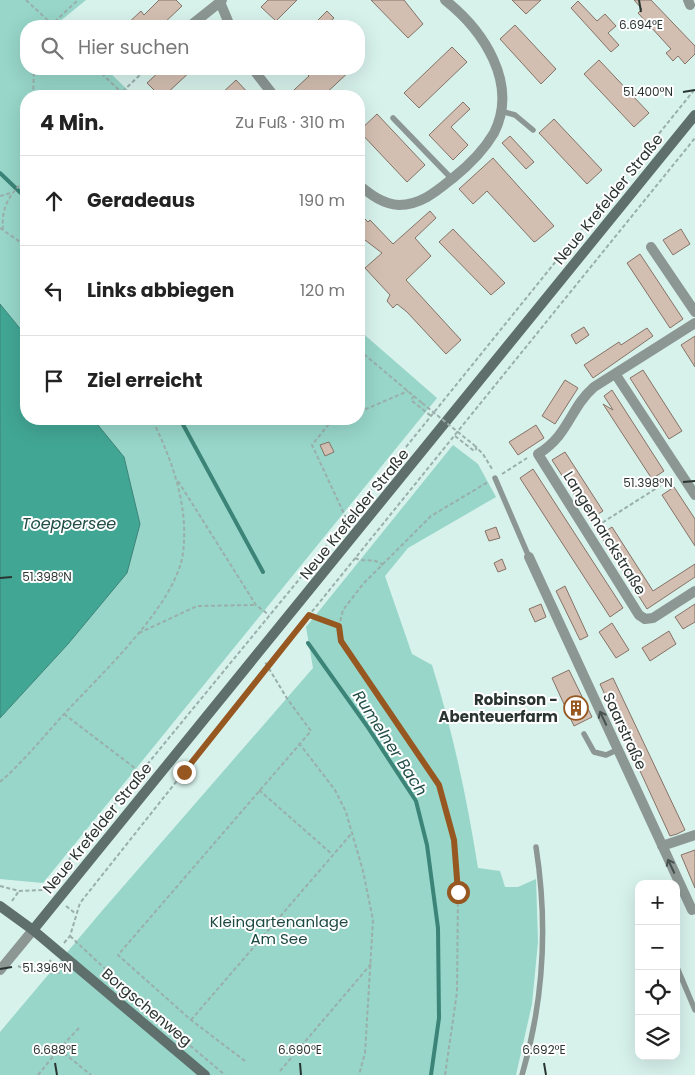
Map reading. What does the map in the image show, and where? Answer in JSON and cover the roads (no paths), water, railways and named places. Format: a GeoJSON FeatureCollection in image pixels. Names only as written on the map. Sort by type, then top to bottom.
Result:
{"type":"FeatureCollection","features":[{"type":"Feature","properties":{"kind":"main road","name":"Neue Krefelder Straße"},"geometry":{"type":"LineString","coordinates":[[33,930],[420,456],[503,350],[695,115]]}},
{"type":"Feature","properties":{"kind":"main road","name":"Borgschenweg"},"geometry":{"type":"LineString","coordinates":[[0,906],[33,930],[205,1075]]}},
{"type":"Feature","properties":{"kind":"street"},"geometry":{"type":"LineString","coordinates":[[365,190],[374,198],[398,205],[415,203],[430,196],[452,179],[483,148],[493,133],[500,111],[501,81],[494,59],[479,35],[460,12],[445,0]]}},
{"type":"Feature","properties":{"kind":"street"},"geometry":{"type":"LineString","coordinates":[[459,0],[460,12]]}},
{"type":"Feature","properties":{"kind":"street"},"geometry":{"type":"LineString","coordinates":[[197,20],[221,1],[228,20]]}},
{"type":"Feature","properties":{"kind":"street"},"geometry":{"type":"LineString","coordinates":[[258,75],[269,90]]}},
{"type":"Feature","properties":{"kind":"street"},"geometry":{"type":"LineString","coordinates":[[652,247],[695,312]]}},
{"type":"Feature","properties":{"kind":"street"},"geometry":{"type":"LineString","coordinates":[[695,323],[616,374],[695,495]]}},
{"type":"Feature","properties":{"kind":"street","name":"Langemarckstraße"},"geometry":{"type":"LineString","coordinates":[[616,374],[584,396],[563,433],[551,446],[538,454],[639,615],[645,619],[653,618],[695,591]]}},
{"type":"Feature","properties":{"kind":"street","name":"Saarstraße"},"geometry":{"type":"LineString","coordinates":[[529,557],[693,913]]}},
{"type":"Feature","properties":{"kind":"street"},"geometry":{"type":"LineString","coordinates":[[662,846],[695,835]]}},
{"type":"Feature","properties":{"kind":"street"},"geometry":{"type":"LineString","coordinates":[[0,970],[33,930]]}},
{"type":"Feature","properties":{"kind":"lane"},"geometry":{"type":"LineString","coordinates":[[500,111],[515,114],[533,130]]}},
{"type":"Feature","properties":{"kind":"lane"},"geometry":{"type":"LineString","coordinates":[[393,118],[452,179]]}},
{"type":"Feature","properties":{"kind":"lane"},"geometry":{"type":"LineString","coordinates":[[495,478],[529,557]]}},
{"type":"Feature","properties":{"kind":"lane"},"geometry":{"type":"LineString","coordinates":[[584,734],[594,752],[606,755],[617,750]]}},
{"type":"Feature","properties":{"kind":"lane"},"geometry":{"type":"LineString","coordinates":[[522,1075],[539,1000],[544,944],[543,906],[536,847]]}},
{"type":"Feature","properties":{"kind":"lane"},"geometry":{"type":"LineString","coordinates":[[678,970],[695,1010]]}},
{"type":"Feature","properties":{"kind":"water","name":"Toeppersee"},"geometry":{"type":"Polygon","coordinates":[[[0,304],[20,329],[20,425],[98,425],[124,457],[140,524],[127,573],[68,644],[0,718],[0,304]]]}},
{"type":"Feature","properties":{"kind":"waterway","name":"Rumelner Bach"},"geometry":{"type":"LineString","coordinates":[[0,173],[20,192]]}},
{"type":"Feature","properties":{"kind":"waterway","name":"Rumelner Bach"},"geometry":{"type":"LineString","coordinates":[[183,425],[263,572]]}},
{"type":"Feature","properties":{"kind":"waterway","name":"Rumelner Bach"},"geometry":{"type":"LineString","coordinates":[[308,643],[367,726],[416,801],[427,845],[438,928],[439,1018],[431,1075]]}},
{"type":"Feature","properties":{"kind":"place","name":"Robinson - Abenteuerfarm"},"geometry":{"type":"Point","coordinates":[576,708]}},
{"type":"Feature","properties":{"kind":"park label","name":"Kleingartenanlage Am See"},"geometry":{"type":"Point","coordinates":[279,930]}}]}
